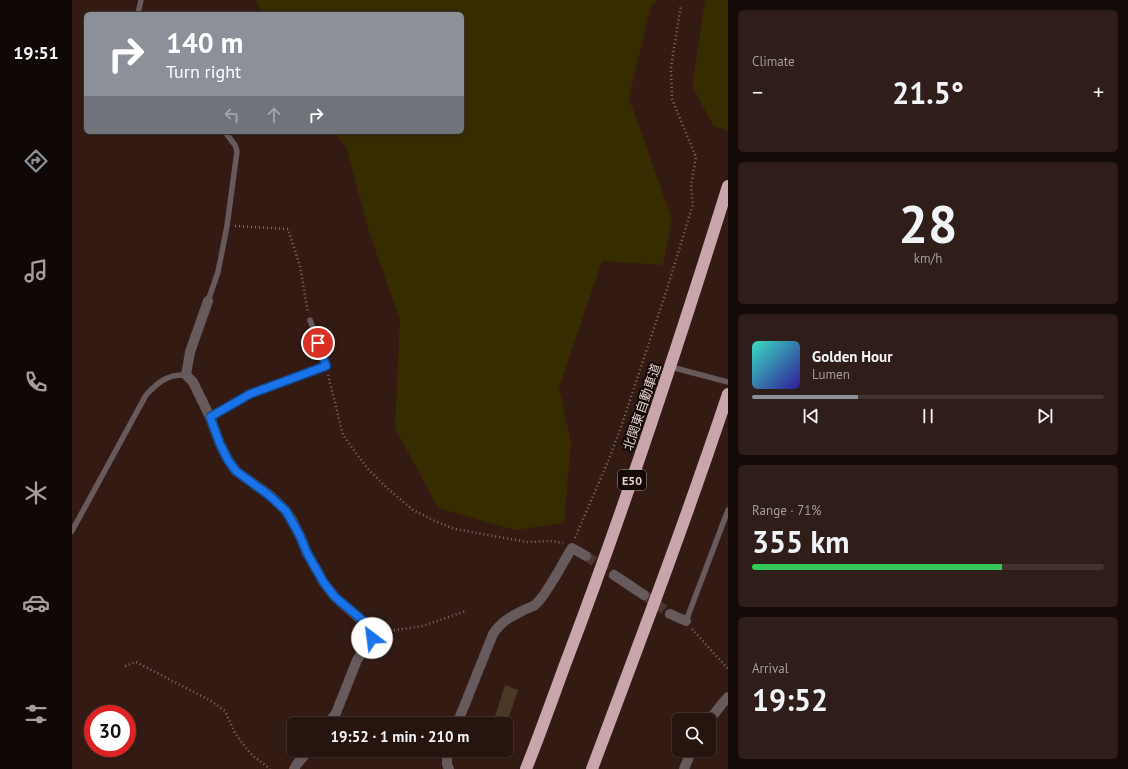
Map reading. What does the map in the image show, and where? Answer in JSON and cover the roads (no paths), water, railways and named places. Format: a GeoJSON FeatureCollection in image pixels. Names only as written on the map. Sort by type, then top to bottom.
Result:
{"type":"FeatureCollection","features":[{"type":"Feature","properties":{"kind":"highway","name":"北関東自動車道"},"geometry":{"type":"LineString","coordinates":[[526,769],[596,584],[643,450],[671,367],[728,186]]}},
{"type":"Feature","properties":{"kind":"highway"},"geometry":{"type":"LineString","coordinates":[[592,769],[663,581],[728,394]]}},
{"type":"Feature","properties":{"kind":"street"},"geometry":{"type":"LineString","coordinates":[[208,301],[190,352],[186,375],[193,382],[228,460],[236,471],[270,496],[286,511],[324,583],[335,597],[367,624],[372,638],[357,660],[333,717]]}},
{"type":"Feature","properties":{"kind":"street"},"geometry":{"type":"LineString","coordinates":[[460,717],[493,634],[499,626],[506,619],[535,605],[540,600],[572,548],[586,556]]}},
{"type":"Feature","properties":{"kind":"street"},"geometry":{"type":"LineString","coordinates":[[614,575],[644,595]]}},
{"type":"Feature","properties":{"kind":"street"},"geometry":{"type":"LineString","coordinates":[[670,614],[686,621]]}},
{"type":"Feature","properties":{"kind":"street"},"geometry":{"type":"LineString","coordinates":[[715,713],[728,696]]}},
{"type":"Feature","properties":{"kind":"street"},"geometry":{"type":"LineString","coordinates":[[294,769],[303,757]]}},
{"type":"Feature","properties":{"kind":"street"},"geometry":{"type":"LineString","coordinates":[[447,757],[449,769]]}},
{"type":"Feature","properties":{"kind":"street"},"geometry":{"type":"LineString","coordinates":[[684,769],[689,757]]}},
{"type":"Feature","properties":{"kind":"lane"},"geometry":{"type":"LineString","coordinates":[[138,12],[141,0]]}},
{"type":"Feature","properties":{"kind":"lane"},"geometry":{"type":"LineString","coordinates":[[208,301],[218,272],[227,226],[237,152],[235,145],[227,134]]}},
{"type":"Feature","properties":{"kind":"lane"},"geometry":{"type":"LineString","coordinates":[[210,417],[250,394],[326,366],[310,320]]}},
{"type":"Feature","properties":{"kind":"lane"},"geometry":{"type":"LineString","coordinates":[[671,367],[728,382]]}},
{"type":"Feature","properties":{"kind":"lane"},"geometry":{"type":"LineString","coordinates":[[72,531],[146,395],[156,384],[166,378],[186,375]]}},
{"type":"Feature","properties":{"kind":"lane"},"geometry":{"type":"LineString","coordinates":[[686,621],[728,510]]}},
{"type":"Feature","properties":{"kind":"tunnel"},"geometry":{"type":"LineString","coordinates":[[586,556],[614,575]]}},
{"type":"Feature","properties":{"kind":"tunnel"},"geometry":{"type":"LineString","coordinates":[[644,595],[670,614]]}}]}
